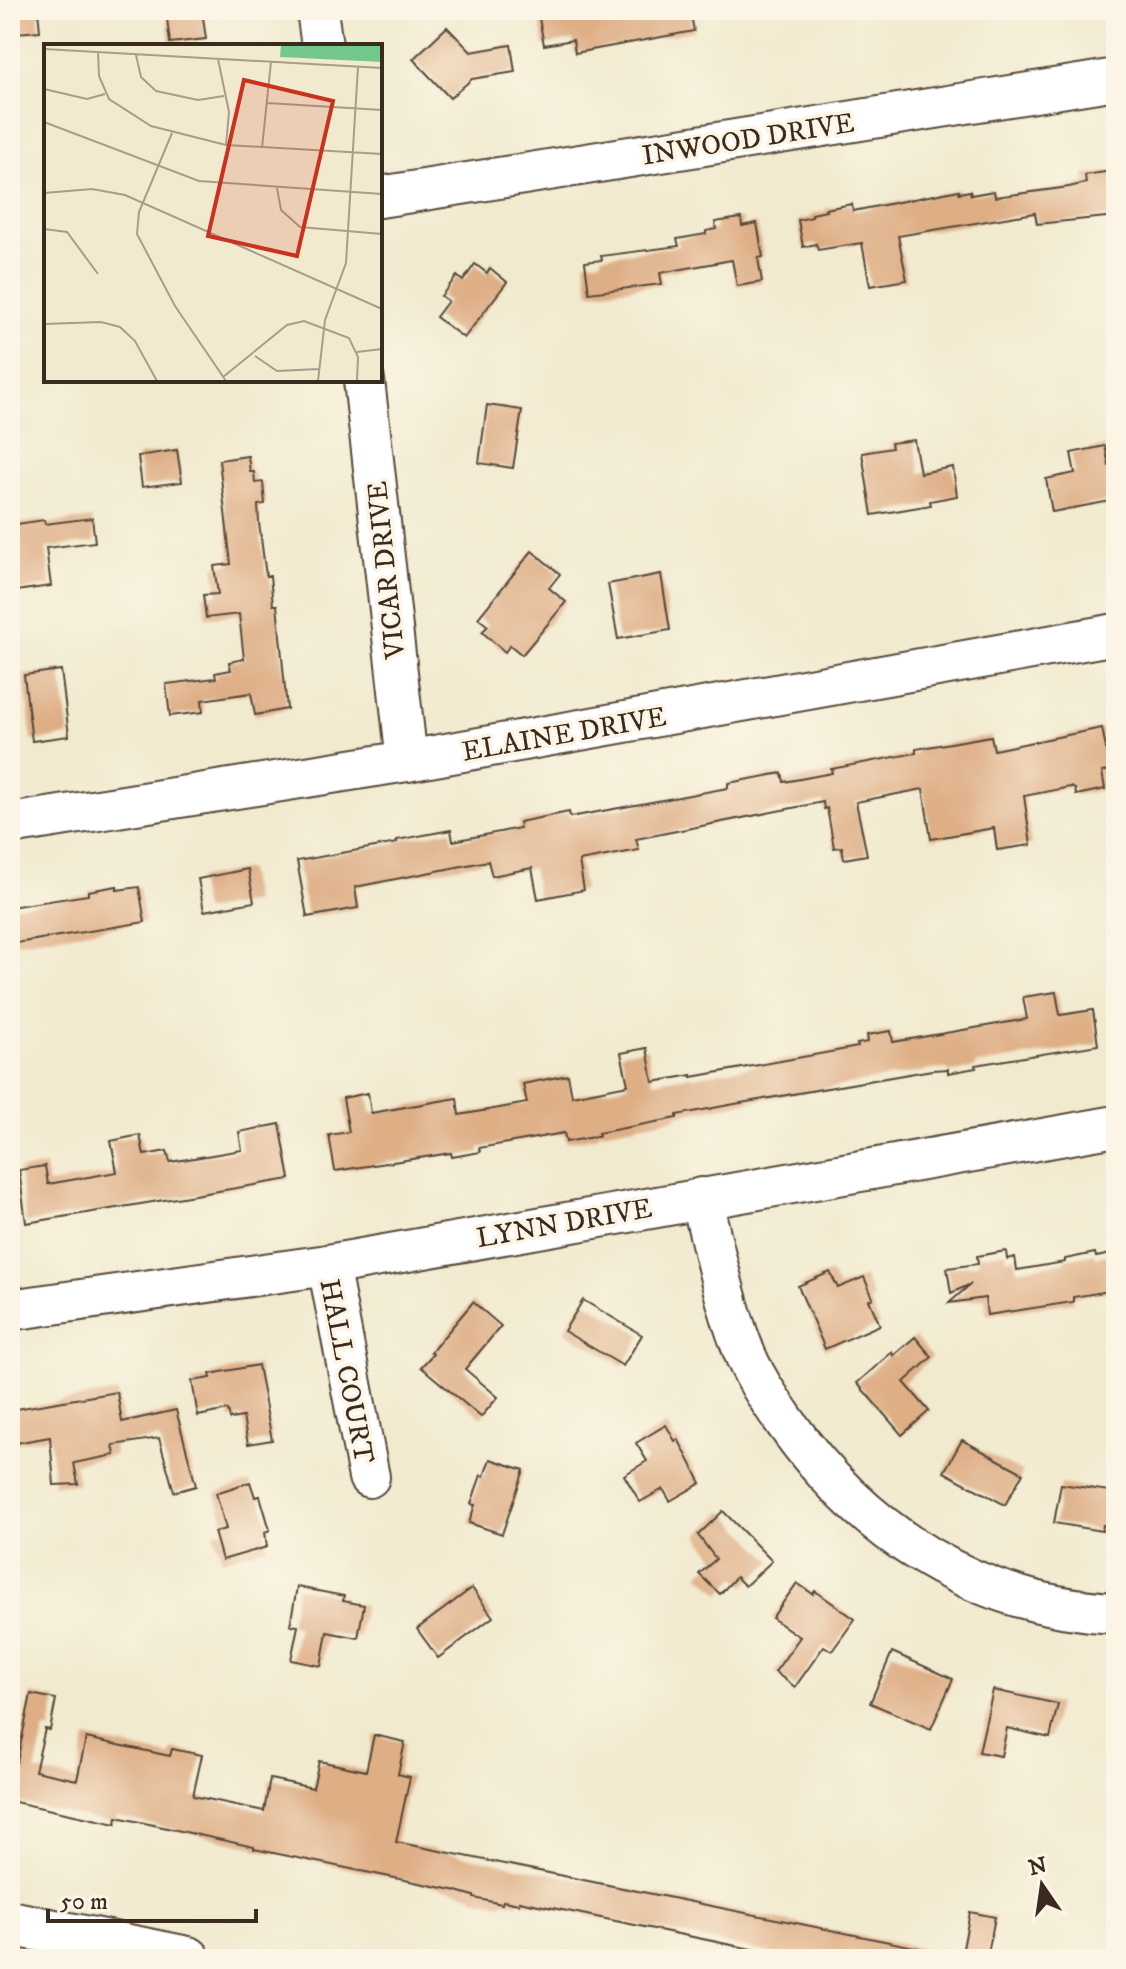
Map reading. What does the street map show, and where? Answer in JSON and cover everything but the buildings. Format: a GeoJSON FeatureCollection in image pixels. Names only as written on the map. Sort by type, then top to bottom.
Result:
{"type":"FeatureCollection","features":[{"type":"Feature","properties":{"kind":"main road"},"geometry":{"type":"LineString","coordinates":[[10,1923],[188,1959]]}},
{"type":"Feature","properties":{"kind":"street"},"geometry":{"type":"LineString","coordinates":[[317,10],[322,44]]}},
{"type":"Feature","properties":{"kind":"street","name":"INWOOD DRIVE"},"geometry":{"type":"LineString","coordinates":[[382,197],[1116,79]]}},
{"type":"Feature","properties":{"kind":"street","name":"VICAR DRIVE"},"geometry":{"type":"LineString","coordinates":[[364,382],[407,761]]}},
{"type":"Feature","properties":{"kind":"street","name":"ELAINE DRIVE"},"geometry":{"type":"LineString","coordinates":[[10,824],[407,761],[1116,634]]}},
{"type":"Feature","properties":{"kind":"street","name":"LYNN DRIVE"},"geometry":{"type":"LineString","coordinates":[[10,1310],[328,1265],[1116,1126]]}},
{"type":"Feature","properties":{"kind":"street"},"geometry":{"type":"LineString","coordinates":[[701,1198],[741,1344],[765,1393],[809,1455],[853,1502],[903,1544],[961,1575],[1022,1598],[1087,1611],[1116,1613]]}},
{"type":"Feature","properties":{"kind":"street","name":"HALL COURT"},"geometry":{"type":"LineString","coordinates":[[328,1265],[369,1477]]}}]}
